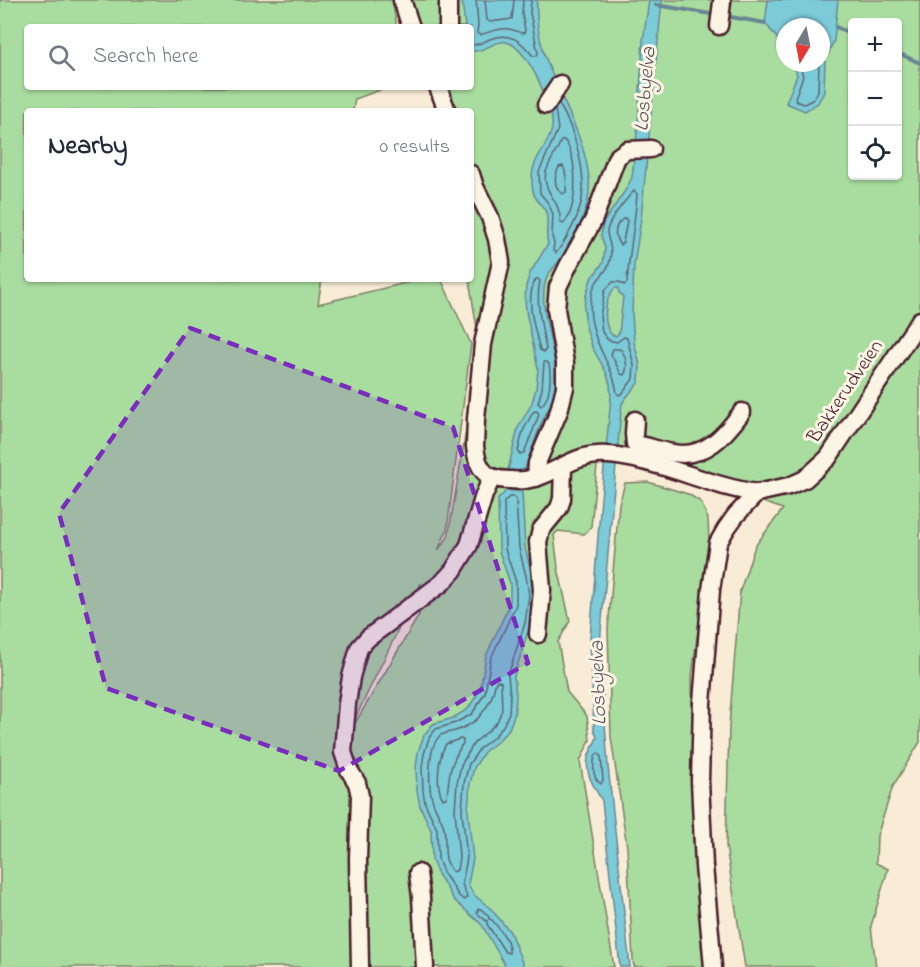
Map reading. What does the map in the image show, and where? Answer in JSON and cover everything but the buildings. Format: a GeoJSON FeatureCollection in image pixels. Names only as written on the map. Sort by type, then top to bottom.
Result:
{"type":"FeatureCollection","features":[{"type":"Feature","properties":{"kind":"street"},"geometry":{"type":"LineString","coordinates":[[402,0],[410,24]]}},
{"type":"Feature","properties":{"kind":"street"},"geometry":{"type":"LineString","coordinates":[[448,0],[448,24]]}},
{"type":"Feature","properties":{"kind":"street"},"geometry":{"type":"LineString","coordinates":[[719,26],[722,2]]}},
{"type":"Feature","properties":{"kind":"street"},"geometry":{"type":"LineString","coordinates":[[546,105],[560,84]]}},
{"type":"Feature","properties":{"kind":"street"},"geometry":{"type":"LineString","coordinates":[[439,90],[446,108]]}},
{"type":"Feature","properties":{"kind":"street"},"geometry":{"type":"LineString","coordinates":[[536,478],[537,463],[559,411],[565,387],[565,363],[556,309],[558,287],[593,221],[617,157],[623,151],[630,149],[651,149]]}},
{"type":"Feature","properties":{"kind":"street"},"geometry":{"type":"LineString","coordinates":[[474,181],[490,217],[501,261],[483,344],[476,419],[476,454],[482,469],[492,477],[515,481],[536,478],[581,458],[632,453],[647,446],[672,453],[699,452],[728,431],[742,412]]}},
{"type":"Feature","properties":{"kind":"street","name":"Bakkerudveien"},"geometry":{"type":"LineString","coordinates":[[757,493],[789,486],[805,479],[828,458],[920,320]]}},
{"type":"Feature","properties":{"kind":"street"},"geometry":{"type":"LineString","coordinates":[[632,453],[635,420]]}},
{"type":"Feature","properties":{"kind":"street"},"geometry":{"type":"LineString","coordinates":[[632,453],[727,488],[757,493]]}},
{"type":"Feature","properties":{"kind":"street"},"geometry":{"type":"LineString","coordinates":[[538,634],[542,591],[538,543],[541,530],[559,508],[562,499],[563,467]]}},
{"type":"Feature","properties":{"kind":"street"},"geometry":{"type":"LineString","coordinates":[[360,967],[358,870],[360,796],[357,783],[349,770],[343,752],[347,704],[355,658],[358,648],[368,638],[442,584],[453,571],[469,545],[484,495],[492,477]]}},
{"type":"Feature","properties":{"kind":"street"},"geometry":{"type":"LineString","coordinates":[[713,967],[704,866],[700,781],[702,703],[711,590],[718,543],[736,515],[757,493]]}},
{"type":"Feature","properties":{"kind":"street"},"geometry":{"type":"LineString","coordinates":[[418,873],[425,967]]}},
{"type":"Feature","properties":{"kind":"highlighted area"},"geometry":{"type":"Polygon","coordinates":[[[190,328],[453,427],[528,663],[339,771],[106,688],[59,513],[190,328]]]}},
{"type":"Feature","properties":{"kind":"green space"},"geometry":{"type":"Polygon","coordinates":[[[0,0],[392,0],[396,24],[24,24],[24,90],[380,90],[355,99],[354,108],[24,108],[24,282],[322,282],[318,304],[410,282],[442,282],[471,344],[447,530],[438,550],[448,537],[480,348],[469,282],[474,282],[474,108],[442,108],[438,90],[474,90],[474,24],[418,24],[410,0],[920,0],[920,742],[893,786],[877,836],[876,863],[888,869],[871,926],[876,967],[745,967],[726,846],[729,727],[740,591],[755,546],[783,509],[599,445],[591,527],[584,534],[558,531],[554,535],[558,568],[570,621],[558,642],[567,692],[587,716],[590,740],[580,761],[614,967],[0,967],[0,0]],[[421,583],[351,730],[419,615],[421,583]]]}},
{"type":"Feature","properties":{"kind":"green space"},"geometry":{"type":"Polygon","coordinates":[[[648,482],[688,494],[701,502],[708,519],[709,542],[692,676],[693,838],[704,967],[634,967],[633,960],[627,847],[611,737],[608,629],[619,504],[625,483],[648,482]]]}},
{"type":"Feature","properties":{"kind":"water"},"geometry":{"type":"Polygon","coordinates":[[[462,0],[537,0],[542,46],[549,68],[577,132],[585,155],[589,178],[588,200],[582,220],[567,249],[548,274],[544,289],[545,315],[554,359],[556,385],[524,471],[508,470],[518,428],[532,403],[536,388],[538,369],[526,311],[526,286],[530,273],[548,244],[547,214],[534,194],[532,176],[534,165],[551,134],[552,119],[538,79],[522,54],[506,42],[474,51],[474,24],[465,24],[462,0]]]}},
{"type":"Feature","properties":{"kind":"water","name":"Losbyelva"},"geometry":{"type":"Polygon","coordinates":[[[649,0],[662,0],[641,219],[634,265],[632,313],[634,342],[640,365],[639,382],[622,404],[600,650],[608,766],[630,967],[620,967],[602,801],[591,780],[588,768],[589,755],[597,737],[594,729],[590,639],[611,398],[606,372],[592,347],[586,327],[584,307],[591,279],[603,263],[605,248],[601,235],[603,223],[632,177],[643,41],[649,0]],[[618,288],[611,292],[606,311],[609,330],[612,335],[616,336],[619,333],[623,297],[618,288]]]}},
{"type":"Feature","properties":{"kind":"water"},"geometry":{"type":"Polygon","coordinates":[[[768,0],[838,0],[834,41],[830,49],[830,18],[776,18],[776,37],[765,23],[768,0]]]}},
{"type":"Feature","properties":{"kind":"water"},"geometry":{"type":"Polygon","coordinates":[[[796,72],[825,72],[824,92],[818,103],[805,111],[786,103],[797,75],[796,72]]]}},
{"type":"Feature","properties":{"kind":"water"},"geometry":{"type":"Polygon","coordinates":[[[507,490],[522,492],[525,548],[535,594],[530,625],[514,676],[515,713],[509,729],[484,752],[474,768],[470,784],[468,811],[473,859],[468,884],[473,894],[491,909],[510,932],[524,967],[506,967],[482,925],[454,900],[438,874],[432,860],[431,830],[420,806],[416,768],[418,752],[424,735],[433,724],[453,718],[468,709],[480,690],[486,656],[510,603],[510,583],[499,551],[498,499],[507,490]]]}},
{"type":"Feature","properties":{"kind":"waterway"},"geometry":{"type":"LineString","coordinates":[[656,5],[717,15]]}},
{"type":"Feature","properties":{"kind":"waterway"},"geometry":{"type":"LineString","coordinates":[[725,16],[765,23]]}},
{"type":"Feature","properties":{"kind":"waterway"},"geometry":{"type":"LineString","coordinates":[[836,27],[848,32]]}},
{"type":"Feature","properties":{"kind":"waterway"},"geometry":{"type":"LineString","coordinates":[[902,55],[920,63]]}}]}
